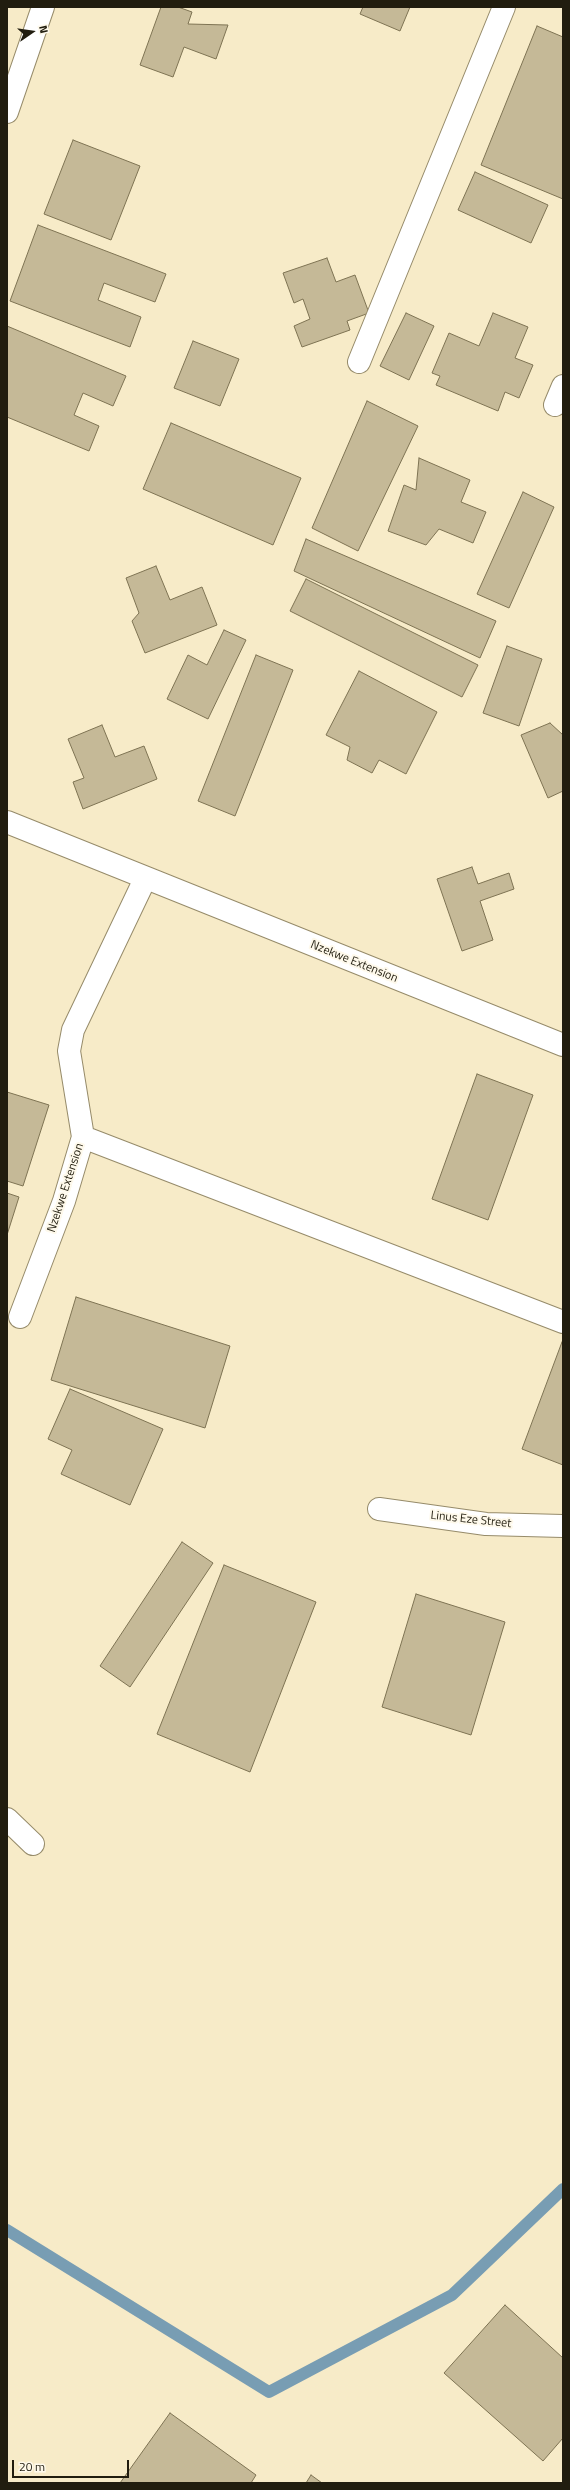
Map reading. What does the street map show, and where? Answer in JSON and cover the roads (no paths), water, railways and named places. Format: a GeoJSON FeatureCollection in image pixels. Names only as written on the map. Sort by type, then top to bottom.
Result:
{"type":"FeatureCollection","features":[{"type":"Feature","properties":{"kind":"street"},"geometry":{"type":"LineString","coordinates":[[7,112],[42,7]]}},
{"type":"Feature","properties":{"kind":"street"},"geometry":{"type":"LineString","coordinates":[[359,362],[504,7]]}},
{"type":"Feature","properties":{"kind":"street","name":"Nzekwe Extension"},"geometry":{"type":"LineString","coordinates":[[7,822],[563,1045]]}},
{"type":"Feature","properties":{"kind":"street","name":"Nzekwe Extension"},"geometry":{"type":"LineString","coordinates":[[20,1317],[64,1201],[83,1137],[70,1064],[69,1052],[73,1030],[146,879]]}},
{"type":"Feature","properties":{"kind":"street"},"geometry":{"type":"LineString","coordinates":[[83,1137],[563,1322]]}},
{"type":"Feature","properties":{"kind":"street","name":"Linus Eze Street"},"geometry":{"type":"LineString","coordinates":[[379,1509],[486,1524],[563,1526]]}},
{"type":"Feature","properties":{"kind":"street"},"geometry":{"type":"LineString","coordinates":[[7,1819],[33,1844]]}},
{"type":"Feature","properties":{"kind":"waterway"},"geometry":{"type":"LineString","coordinates":[[7,2230],[269,2392],[452,2295],[563,2189]]}}]}
